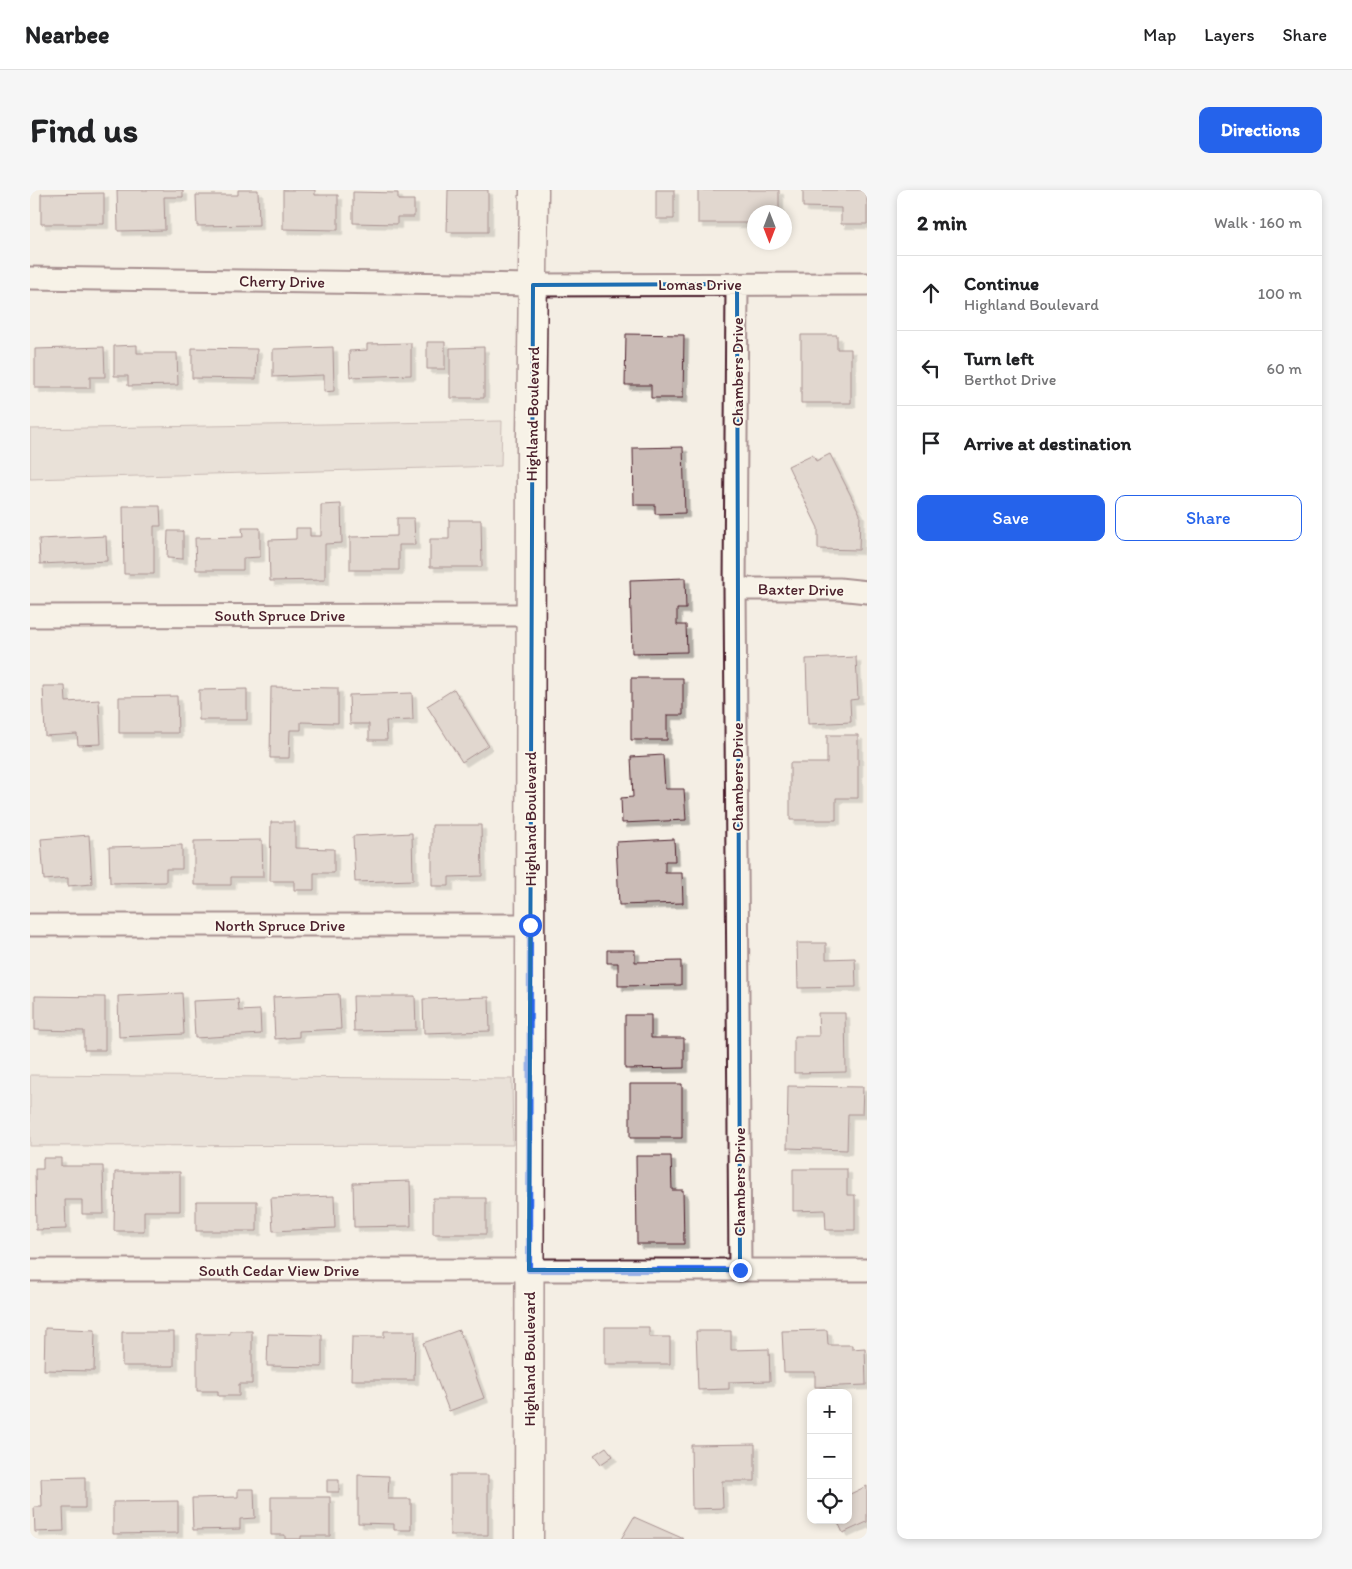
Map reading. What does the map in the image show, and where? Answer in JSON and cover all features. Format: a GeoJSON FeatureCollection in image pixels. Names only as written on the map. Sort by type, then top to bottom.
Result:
{"type":"FeatureCollection","features":[{"type":"Feature","properties":{"kind":"main road","name":"Highland Boulevard"},"geometry":{"type":"LineString","coordinates":[[529,1539],[531,438],[534,190]]}},
{"type":"Feature","properties":{"kind":"street","name":"Cherry Drive"},"geometry":{"type":"LineString","coordinates":[[30,278],[533,285]]}},
{"type":"Feature","properties":{"kind":"street","name":"Chambers Drive"},"geometry":{"type":"LineString","coordinates":[[737,284],[736,589],[740,1270]]}},
{"type":"Feature","properties":{"kind":"street","name":"Lomas Drive"},"geometry":{"type":"LineString","coordinates":[[533,285],[867,284]]}},
{"type":"Feature","properties":{"kind":"street","name":"Baxter Drive"},"geometry":{"type":"LineString","coordinates":[[736,589],[839,589],[867,592]]}},
{"type":"Feature","properties":{"kind":"street","name":"South Spruce Drive"},"geometry":{"type":"LineString","coordinates":[[30,616],[531,615]]}},
{"type":"Feature","properties":{"kind":"street","name":"North Spruce Drive"},"geometry":{"type":"LineString","coordinates":[[30,925],[530,925]]}},
{"type":"Feature","properties":{"kind":"street","name":"South Cedar View Drive"},"geometry":{"type":"LineString","coordinates":[[30,1270],[867,1270]]}},
{"type":"Feature","properties":{"kind":"highlighted area"},"geometry":{"type":"Polygon","coordinates":[[[737,284],[740,1270],[529,1270],[533,285],[737,284]]]}},
{"type":"Feature","properties":{"kind":"shaded area"},"geometry":{"type":"Polygon","coordinates":[[[502,421],[501,466],[30,479],[30,429],[502,421]]]}},
{"type":"Feature","properties":{"kind":"shaded area"},"geometry":{"type":"Polygon","coordinates":[[[30,1075],[512,1079],[513,1145],[30,1146],[30,1075]]]}},
{"type":"Feature","properties":{"kind":"building"},"geometry":{"type":"Polygon","coordinates":[[[117,190],[183,190],[183,197],[164,197],[165,230],[118,231],[117,190]]]}},
{"type":"Feature","properties":{"kind":"building"},"geometry":{"type":"Polygon","coordinates":[[[238,190],[258,190],[259,225],[197,226],[196,195],[238,195],[238,190]]]}},
{"type":"Feature","properties":{"kind":"building"},"geometry":{"type":"Polygon","coordinates":[[[283,190],[315,190],[315,195],[338,195],[338,230],[283,229],[283,190]]]}},
{"type":"Feature","properties":{"kind":"building"},"geometry":{"type":"Polygon","coordinates":[[[448,190],[488,190],[488,232],[447,232],[448,190]]]}},
{"type":"Feature","properties":{"kind":"building"},"geometry":{"type":"Polygon","coordinates":[[[656,190],[674,190],[674,219],[656,219],[656,190]]]}},
{"type":"Feature","properties":{"kind":"building"},"geometry":{"type":"Polygon","coordinates":[[[698,190],[779,190],[779,205],[747,205],[747,223],[698,223],[698,190]]]}},
{"type":"Feature","properties":{"kind":"building"},"geometry":{"type":"Polygon","coordinates":[[[803,190],[867,190],[867,224],[841,224],[841,208],[803,207],[803,190]]]}},
{"type":"Feature","properties":{"kind":"building"},"geometry":{"type":"Polygon","coordinates":[[[353,192],[398,193],[398,200],[414,200],[414,217],[397,217],[397,224],[353,223],[353,192]]]}},
{"type":"Feature","properties":{"kind":"building"},"geometry":{"type":"Polygon","coordinates":[[[104,193],[104,224],[41,224],[41,194],[104,193]]]}},
{"type":"Feature","properties":{"kind":"building"},"geometry":{"type":"Polygon","coordinates":[[[626,334],[684,335],[683,398],[651,398],[651,385],[625,385],[626,334]]]}},
{"type":"Feature","properties":{"kind":"building"},"geometry":{"type":"Polygon","coordinates":[[[801,335],[837,335],[837,349],[851,349],[851,403],[801,403],[801,335]]]}},
{"type":"Feature","properties":{"kind":"building"},"geometry":{"type":"Polygon","coordinates":[[[427,342],[445,342],[445,369],[427,369],[427,342]]]}},
{"type":"Feature","properties":{"kind":"building"},"geometry":{"type":"Polygon","coordinates":[[[411,343],[411,375],[350,377],[349,351],[367,350],[367,344],[411,343]]]}},
{"type":"Feature","properties":{"kind":"building"},"geometry":{"type":"Polygon","coordinates":[[[137,345],[137,353],[177,353],[178,385],[128,386],[128,376],[114,376],[114,346],[137,345]]]}},
{"type":"Feature","properties":{"kind":"building"},"geometry":{"type":"Polygon","coordinates":[[[104,347],[105,377],[90,377],[90,388],[35,388],[35,349],[104,347]]]}},
{"type":"Feature","properties":{"kind":"building"},"geometry":{"type":"Polygon","coordinates":[[[333,347],[334,391],[324,392],[324,375],[273,377],[273,349],[333,347]]]}},
{"type":"Feature","properties":{"kind":"building"},"geometry":{"type":"Polygon","coordinates":[[[484,347],[484,398],[450,398],[450,348],[484,347]]]}},
{"type":"Feature","properties":{"kind":"building"},"geometry":{"type":"Polygon","coordinates":[[[192,348],[257,349],[256,379],[192,378],[192,348]]]}},
{"type":"Feature","properties":{"kind":"building"},"geometry":{"type":"Polygon","coordinates":[[[683,447],[685,513],[655,514],[655,505],[634,505],[633,448],[683,447]]]}},
{"type":"Feature","properties":{"kind":"building"},"geometry":{"type":"Polygon","coordinates":[[[813,454],[816,461],[830,454],[860,514],[859,550],[818,549],[818,528],[788,466],[813,454]]]}},
{"type":"Feature","properties":{"kind":"building"},"geometry":{"type":"Polygon","coordinates":[[[341,504],[342,543],[325,544],[325,580],[270,581],[269,540],[296,539],[296,528],[310,528],[310,536],[321,536],[321,505],[341,504]]]}},
{"type":"Feature","properties":{"kind":"building"},"geometry":{"type":"Polygon","coordinates":[[[123,506],[160,506],[161,526],[154,526],[154,574],[124,574],[123,506]]]}},
{"type":"Feature","properties":{"kind":"building"},"geometry":{"type":"Polygon","coordinates":[[[397,518],[414,518],[415,545],[399,545],[399,570],[350,570],[350,537],[397,536],[397,518]]]}},
{"type":"Feature","properties":{"kind":"building"},"geometry":{"type":"Polygon","coordinates":[[[449,520],[481,520],[482,567],[430,567],[430,539],[449,539],[449,520]]]}},
{"type":"Feature","properties":{"kind":"building"},"geometry":{"type":"Polygon","coordinates":[[[242,528],[260,528],[260,557],[243,558],[243,570],[196,570],[195,538],[243,537],[242,528]]]}},
{"type":"Feature","properties":{"kind":"building"},"geometry":{"type":"Polygon","coordinates":[[[168,531],[183,531],[183,559],[167,558],[168,531]]]}},
{"type":"Feature","properties":{"kind":"building"},"geometry":{"type":"Polygon","coordinates":[[[106,536],[107,561],[40,564],[39,539],[106,536]]]}},
{"type":"Feature","properties":{"kind":"building"},"geometry":{"type":"Polygon","coordinates":[[[685,578],[686,609],[677,609],[677,625],[686,625],[687,652],[632,653],[630,580],[685,578]]]}},
{"type":"Feature","properties":{"kind":"building"},"geometry":{"type":"Polygon","coordinates":[[[856,657],[858,699],[850,700],[851,722],[808,724],[806,659],[856,657]]]}},
{"type":"Feature","properties":{"kind":"building"},"geometry":{"type":"Polygon","coordinates":[[[631,678],[683,678],[683,715],[667,715],[667,740],[631,740],[631,678]]]}},
{"type":"Feature","properties":{"kind":"building"},"geometry":{"type":"Polygon","coordinates":[[[43,686],[65,686],[66,702],[99,700],[101,744],[78,745],[77,734],[45,736],[43,686]]]}},
{"type":"Feature","properties":{"kind":"building"},"geometry":{"type":"Polygon","coordinates":[[[271,687],[338,688],[338,723],[301,722],[301,730],[290,730],[289,758],[270,758],[271,687]]]}},
{"type":"Feature","properties":{"kind":"building"},"geometry":{"type":"Polygon","coordinates":[[[247,689],[247,720],[199,720],[199,690],[247,689]]]}},
{"type":"Feature","properties":{"kind":"building"},"geometry":{"type":"Polygon","coordinates":[[[454,689],[488,745],[462,762],[427,706],[454,689]]]}},
{"type":"Feature","properties":{"kind":"building"},"geometry":{"type":"Polygon","coordinates":[[[412,693],[413,720],[386,721],[387,740],[369,740],[369,724],[350,724],[349,695],[412,693]]]}},
{"type":"Feature","properties":{"kind":"building"},"geometry":{"type":"Polygon","coordinates":[[[177,696],[178,733],[119,733],[119,697],[177,696]]]}},
{"type":"Feature","properties":{"kind":"building"},"geometry":{"type":"Polygon","coordinates":[[[827,735],[858,735],[858,798],[836,798],[836,820],[790,820],[790,763],[827,763],[827,735]]]}},
{"type":"Feature","properties":{"kind":"building"},"geometry":{"type":"Polygon","coordinates":[[[663,755],[665,789],[684,789],[686,820],[622,823],[621,798],[633,797],[631,757],[663,755]]]}},
{"type":"Feature","properties":{"kind":"building"},"geometry":{"type":"Polygon","coordinates":[[[271,822],[295,822],[295,848],[334,849],[334,873],[314,873],[314,890],[294,890],[294,881],[270,881],[271,822]]]}},
{"type":"Feature","properties":{"kind":"building"},"geometry":{"type":"Polygon","coordinates":[[[432,825],[481,825],[482,876],[449,877],[449,886],[432,886],[432,825]]]}},
{"type":"Feature","properties":{"kind":"building"},"geometry":{"type":"Polygon","coordinates":[[[412,833],[413,880],[355,882],[353,836],[412,833]]]}},
{"type":"Feature","properties":{"kind":"building"},"geometry":{"type":"Polygon","coordinates":[[[89,835],[92,884],[68,886],[68,878],[44,880],[41,839],[89,835]]]}},
{"type":"Feature","properties":{"kind":"building"},"geometry":{"type":"Polygon","coordinates":[[[674,839],[675,861],[665,861],[665,873],[682,873],[683,903],[619,905],[616,842],[674,839]]]}},
{"type":"Feature","properties":{"kind":"building"},"geometry":{"type":"Polygon","coordinates":[[[262,840],[263,877],[231,877],[231,885],[194,885],[194,841],[262,840]]]}},
{"type":"Feature","properties":{"kind":"building"},"geometry":{"type":"Polygon","coordinates":[[[182,845],[182,869],[166,869],[166,882],[110,883],[109,847],[182,845]]]}},
{"type":"Feature","properties":{"kind":"building"},"geometry":{"type":"Polygon","coordinates":[[[797,943],[826,943],[826,959],[855,958],[856,987],[798,988],[797,943]]]}},
{"type":"Feature","properties":{"kind":"building"},"geometry":{"type":"Polygon","coordinates":[[[607,950],[635,950],[635,962],[681,961],[681,985],[618,986],[618,963],[607,963],[607,950]]]}},
{"type":"Feature","properties":{"kind":"building"},"geometry":{"type":"Polygon","coordinates":[[[182,993],[184,1034],[119,1037],[118,996],[182,993]]]}},
{"type":"Feature","properties":{"kind":"building"},"geometry":{"type":"Polygon","coordinates":[[[339,994],[341,1029],[299,1031],[299,1037],[275,1039],[273,997],[339,994]]]}},
{"type":"Feature","properties":{"kind":"building"},"geometry":{"type":"Polygon","coordinates":[[[35,996],[105,997],[105,1050],[84,1050],[84,1031],[35,1030],[35,996]]]}},
{"type":"Feature","properties":{"kind":"building"},"geometry":{"type":"Polygon","coordinates":[[[353,996],[415,996],[416,1030],[354,1031],[353,996]]]}},
{"type":"Feature","properties":{"kind":"building"},"geometry":{"type":"Polygon","coordinates":[[[489,997],[490,1031],[424,1033],[423,999],[489,997]]]}},
{"type":"Feature","properties":{"kind":"building"},"geometry":{"type":"Polygon","coordinates":[[[238,999],[239,1011],[260,1010],[261,1034],[195,1038],[193,1001],[238,999]]]}},
{"type":"Feature","properties":{"kind":"building"},"geometry":{"type":"Polygon","coordinates":[[[818,1013],[845,1013],[846,1072],[794,1073],[794,1036],[819,1036],[818,1013]]]}},
{"type":"Feature","properties":{"kind":"building"},"geometry":{"type":"Polygon","coordinates":[[[625,1015],[651,1015],[651,1038],[684,1038],[684,1068],[625,1069],[625,1015]]]}},
{"type":"Feature","properties":{"kind":"building"},"geometry":{"type":"Polygon","coordinates":[[[630,1084],[682,1084],[682,1138],[630,1138],[630,1084]]]}},
{"type":"Feature","properties":{"kind":"building"},"geometry":{"type":"Polygon","coordinates":[[[788,1086],[863,1087],[862,1114],[848,1114],[847,1150],[787,1148],[788,1086]]]}},
{"type":"Feature","properties":{"kind":"building"},"geometry":{"type":"Polygon","coordinates":[[[636,1156],[671,1156],[672,1190],[683,1190],[684,1244],[637,1244],[636,1156]]]}},
{"type":"Feature","properties":{"kind":"building"},"geometry":{"type":"Polygon","coordinates":[[[43,1158],[61,1158],[61,1166],[103,1166],[104,1214],[82,1214],[82,1200],[65,1200],[66,1229],[36,1230],[35,1169],[43,1169],[43,1158]]]}},
{"type":"Feature","properties":{"kind":"building"},"geometry":{"type":"Polygon","coordinates":[[[793,1169],[847,1169],[847,1195],[855,1195],[855,1230],[826,1230],[825,1210],[793,1211],[793,1169]]]}},
{"type":"Feature","properties":{"kind":"building"},"geometry":{"type":"Polygon","coordinates":[[[115,1172],[180,1172],[180,1211],[144,1211],[144,1231],[114,1231],[115,1172]]]}},
{"type":"Feature","properties":{"kind":"building"},"geometry":{"type":"Polygon","coordinates":[[[410,1181],[411,1226],[354,1227],[353,1183],[410,1181]]]}},
{"type":"Feature","properties":{"kind":"building"},"geometry":{"type":"Polygon","coordinates":[[[334,1196],[335,1228],[273,1231],[271,1198],[334,1196]]]}},
{"type":"Feature","properties":{"kind":"building"},"geometry":{"type":"Polygon","coordinates":[[[433,1198],[486,1198],[486,1234],[433,1234],[433,1198]]]}},
{"type":"Feature","properties":{"kind":"building"},"geometry":{"type":"Polygon","coordinates":[[[196,1201],[257,1201],[257,1231],[196,1231],[196,1201]]]}},
{"type":"Feature","properties":{"kind":"building"},"geometry":{"type":"Polygon","coordinates":[[[605,1327],[649,1327],[649,1337],[670,1337],[670,1364],[605,1364],[605,1327]]]}},
{"type":"Feature","properties":{"kind":"building"},"geometry":{"type":"Polygon","coordinates":[[[45,1328],[95,1330],[94,1371],[44,1370],[45,1328]]]}},
{"type":"Feature","properties":{"kind":"building"},"geometry":{"type":"Polygon","coordinates":[[[459,1330],[484,1398],[449,1411],[423,1343],[459,1330]]]}},
{"type":"Feature","properties":{"kind":"building"},"geometry":{"type":"Polygon","coordinates":[[[827,1330],[828,1345],[852,1345],[852,1349],[865,1348],[866,1385],[815,1387],[815,1372],[784,1372],[782,1331],[827,1330]]]}},
{"type":"Feature","properties":{"kind":"building"},"geometry":{"type":"Polygon","coordinates":[[[230,1331],[252,1331],[252,1384],[239,1384],[239,1396],[218,1396],[218,1391],[197,1391],[197,1334],[230,1334],[230,1331]]]}},
{"type":"Feature","properties":{"kind":"building"},"geometry":{"type":"Polygon","coordinates":[[[384,1331],[415,1331],[414,1380],[351,1380],[352,1337],[384,1337],[384,1331]]]}},
{"type":"Feature","properties":{"kind":"building"},"geometry":{"type":"Polygon","coordinates":[[[696,1331],[731,1331],[731,1350],[769,1349],[770,1381],[729,1382],[729,1389],[698,1390],[696,1331]]]}},
{"type":"Feature","properties":{"kind":"building"},"geometry":{"type":"Polygon","coordinates":[[[122,1332],[174,1332],[174,1366],[122,1366],[122,1332]]]}},
{"type":"Feature","properties":{"kind":"building"},"geometry":{"type":"Polygon","coordinates":[[[268,1334],[322,1335],[322,1367],[267,1366],[268,1334]]]}},
{"type":"Feature","properties":{"kind":"building"},"geometry":{"type":"Polygon","coordinates":[[[755,1444],[755,1481],[722,1481],[723,1508],[692,1509],[691,1445],[755,1444]]]}},
{"type":"Feature","properties":{"kind":"building"},"geometry":{"type":"Polygon","coordinates":[[[606,1447],[613,1456],[601,1464],[594,1455],[606,1447]]]}},
{"type":"Feature","properties":{"kind":"building"},"geometry":{"type":"Polygon","coordinates":[[[358,1475],[389,1476],[388,1499],[411,1499],[411,1530],[394,1530],[394,1524],[358,1523],[358,1475]]]}},
{"type":"Feature","properties":{"kind":"building"},"geometry":{"type":"Polygon","coordinates":[[[450,1475],[488,1475],[488,1535],[450,1535],[450,1475]]]}},
{"type":"Feature","properties":{"kind":"building"},"geometry":{"type":"Polygon","coordinates":[[[85,1477],[85,1508],[63,1508],[64,1531],[35,1532],[34,1507],[42,1507],[41,1478],[85,1477]]]}},
{"type":"Feature","properties":{"kind":"building"},"geometry":{"type":"Polygon","coordinates":[[[327,1480],[339,1480],[339,1492],[327,1492],[327,1480]]]}},
{"type":"Feature","properties":{"kind":"building"},"geometry":{"type":"Polygon","coordinates":[[[867,1486],[867,1522],[843,1533],[839,1524],[852,1524],[852,1493],[867,1486]]]}},
{"type":"Feature","properties":{"kind":"building"},"geometry":{"type":"Polygon","coordinates":[[[238,1489],[254,1489],[255,1518],[240,1519],[240,1529],[193,1530],[192,1498],[238,1497],[238,1489]]]}},
{"type":"Feature","properties":{"kind":"building"},"geometry":{"type":"Polygon","coordinates":[[[271,1497],[330,1497],[330,1536],[301,1536],[301,1539],[285,1539],[285,1535],[271,1535],[271,1497]]]}},
{"type":"Feature","properties":{"kind":"building"},"geometry":{"type":"Polygon","coordinates":[[[178,1501],[178,1533],[113,1534],[113,1502],[178,1501]]]}},
{"type":"Feature","properties":{"kind":"building"},"geometry":{"type":"Polygon","coordinates":[[[634,1517],[684,1539],[621,1539],[634,1517]]]}},
{"type":"Feature","properties":{"kind":"route"},"geometry":{"type":"LineString","coordinates":[[530,925],[529,1270],[740,1270]]}}]}
